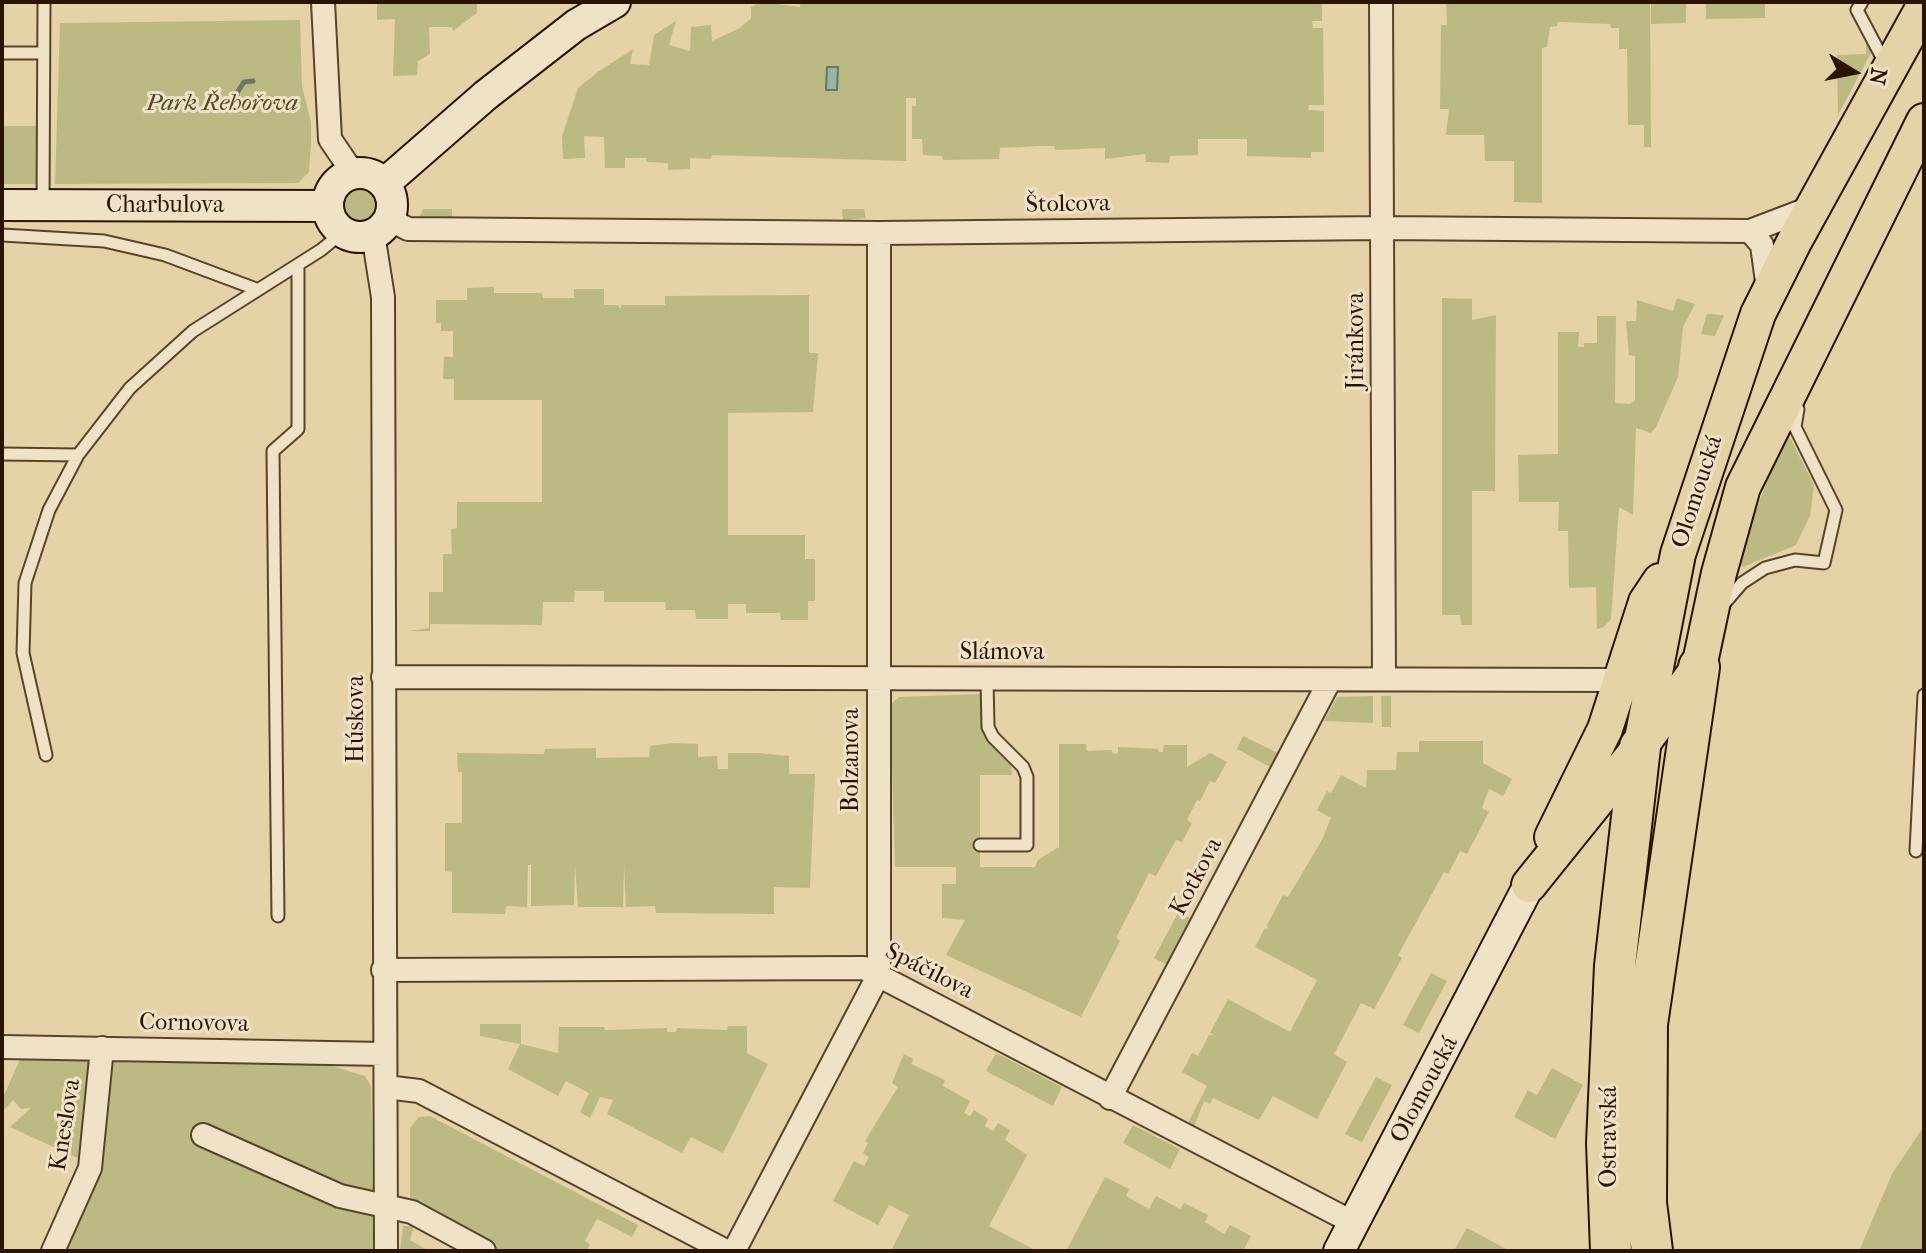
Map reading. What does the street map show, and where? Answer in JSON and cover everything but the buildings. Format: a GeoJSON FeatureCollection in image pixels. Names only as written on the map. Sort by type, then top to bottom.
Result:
{"type":"FeatureCollection","features":[{"type":"Feature","properties":{"kind":"highway","name":"Olomoucká"},"geometry":{"type":"LineString","coordinates":[[1630,1023],[1699,667]]}},
{"type":"Feature","properties":{"kind":"highway","name":"Olomoucká"},"geometry":{"type":"LineString","coordinates":[[1630,1023],[1615,966],[1640,747]]}},
{"type":"Feature","properties":{"kind":"highway"},"geometry":{"type":"LineString","coordinates":[[1596,1251],[1593,1176],[1596,1107],[1630,1023]]}},
{"type":"Feature","properties":{"kind":"highway","name":"Ostravská"},"geometry":{"type":"LineString","coordinates":[[1611,1251],[1607,1143],[1630,1023]]}},
{"type":"Feature","properties":{"kind":"highway","name":"Ostravská"},"geometry":{"type":"LineString","coordinates":[[1630,1023],[1652,1251]]}},
{"type":"Feature","properties":{"kind":"main road","name":"Olomoucká"},"geometry":{"type":"LineString","coordinates":[[1640,747],[1678,554],[1712,446],[1768,294],[1924,6]]}},
{"type":"Feature","properties":{"kind":"main road","name":"Olomoucká"},"geometry":{"type":"LineString","coordinates":[[1699,667],[1707,624],[1743,487],[1829,310],[1913,166],[1924,121]]}},
{"type":"Feature","properties":{"kind":"main road"},"geometry":{"type":"LineString","coordinates":[[1529,885],[1605,729],[1646,602],[1678,554]]}},
{"type":"Feature","properties":{"kind":"main road"},"geometry":{"type":"LineString","coordinates":[[1529,885],[1640,747],[1699,667]]}},
{"type":"Feature","properties":{"kind":"street"},"geometry":{"type":"LineString","coordinates":[[323,2],[330,139],[353,173]]}},
{"type":"Feature","properties":{"kind":"street"},"geometry":{"type":"LineString","coordinates":[[385,183],[497,87],[576,25],[615,2]]}},
{"type":"Feature","properties":{"kind":"street","name":"Jiránkova"},"geometry":{"type":"LineString","coordinates":[[1381,2],[1384,679]]}},
{"type":"Feature","properties":{"kind":"street"},"geometry":{"type":"LineString","coordinates":[[335,219],[337,182],[353,173],[371,175],[385,183],[392,202],[381,227]]}},
{"type":"Feature","properties":{"kind":"street","name":"Charbulova"},"geometry":{"type":"LineString","coordinates":[[2,205],[335,219],[358,237],[381,227]]}},
{"type":"Feature","properties":{"kind":"street","name":"Štolcova"},"geometry":{"type":"LineString","coordinates":[[381,227],[879,233],[1383,228],[1750,231],[1813,207]]}},
{"type":"Feature","properties":{"kind":"street","name":"Húskova"},"geometry":{"type":"LineString","coordinates":[[381,227],[386,1251]]}},
{"type":"Feature","properties":{"kind":"street"},"geometry":{"type":"LineString","coordinates":[[1750,231],[1762,245],[1768,294]]}},
{"type":"Feature","properties":{"kind":"street","name":"Bolzanova"},"geometry":{"type":"LineString","coordinates":[[734,1251],[879,974],[879,233]]}},
{"type":"Feature","properties":{"kind":"street","name":"Slámova"},"geometry":{"type":"LineString","coordinates":[[383,677],[1620,680]]}},
{"type":"Feature","properties":{"kind":"street","name":"Kotkova"},"geometry":{"type":"LineString","coordinates":[[1110,1098],[1330,680]]}},
{"type":"Feature","properties":{"kind":"street","name":"Olomoucká"},"geometry":{"type":"LineString","coordinates":[[1339,1251],[1529,885]]}},
{"type":"Feature","properties":{"kind":"street","name":"Spáčilova"},"geometry":{"type":"LineString","coordinates":[[383,970],[864,968],[1354,1223]]}},
{"type":"Feature","properties":{"kind":"street","name":"Cornovova"},"geometry":{"type":"LineString","coordinates":[[2,1047],[384,1054]]}},
{"type":"Feature","properties":{"kind":"street","name":"Kneslova"},"geometry":{"type":"LineString","coordinates":[[53,1251],[90,1168],[102,1048]]}},
{"type":"Feature","properties":{"kind":"street"},"geometry":{"type":"LineString","coordinates":[[386,1087],[419,1091],[726,1251]]}},
{"type":"Feature","properties":{"kind":"street"},"geometry":{"type":"LineString","coordinates":[[203,1135],[340,1196],[412,1212],[484,1251]]}},
{"type":"Feature","properties":{"kind":"lane"},"geometry":{"type":"LineString","coordinates":[[43,205],[44,2]]}},
{"type":"Feature","properties":{"kind":"lane"},"geometry":{"type":"LineString","coordinates":[[1857,5],[1888,70]]}},
{"type":"Feature","properties":{"kind":"lane"},"geometry":{"type":"LineString","coordinates":[[2,53],[43,53]]}},
{"type":"Feature","properties":{"kind":"lane"},"geometry":{"type":"LineString","coordinates":[[46,755],[23,653],[25,583],[49,510],[78,455],[130,388],[193,331],[298,265],[335,219]]}},
{"type":"Feature","properties":{"kind":"lane"},"geometry":{"type":"LineString","coordinates":[[2,235],[104,241],[165,255],[256,289]]}},
{"type":"Feature","properties":{"kind":"lane"},"geometry":{"type":"LineString","coordinates":[[278,916],[273,451],[298,429],[298,265]]}},
{"type":"Feature","properties":{"kind":"lane"},"geometry":{"type":"LineString","coordinates":[[1707,624],[1742,583],[1765,568],[1795,560],[1824,563],[1836,510],[1795,427],[1795,414],[1823,352],[1829,310]]}},
{"type":"Feature","properties":{"kind":"lane"},"geometry":{"type":"LineString","coordinates":[[2,454],[78,455]]}},
{"type":"Feature","properties":{"kind":"lane"},"geometry":{"type":"LineString","coordinates":[[980,845],[1027,845],[1027,777],[1023,767],[988,727],[987,679]]}},
{"type":"Feature","properties":{"kind":"lane"},"geometry":{"type":"LineString","coordinates":[[1916,851],[1924,695]]}},
{"type":"Feature","properties":{"kind":"green space"},"geometry":{"type":"Polygon","coordinates":[[[377,2],[477,2],[477,13],[453,31],[452,27],[429,27],[430,54],[418,61],[417,75],[393,76],[395,19],[377,20],[377,2]]]}},
{"type":"Feature","properties":{"kind":"green space"},"geometry":{"type":"Polygon","coordinates":[[[762,2],[800,7],[801,2],[1322,2],[1322,21],[1312,21],[1313,28],[1323,28],[1324,105],[1309,105],[1308,110],[1324,111],[1324,152],[1311,152],[1311,158],[1247,156],[1247,139],[1198,139],[1198,155],[1170,156],[1169,163],[1146,162],[1145,154],[1105,159],[1105,148],[1055,150],[1054,146],[1000,148],[999,159],[943,160],[942,156],[923,155],[922,139],[912,139],[912,106],[916,106],[916,98],[906,98],[906,161],[712,155],[711,159],[690,158],[690,169],[668,170],[668,163],[647,162],[646,158],[625,158],[625,168],[605,168],[604,137],[584,136],[585,158],[563,159],[562,136],[578,88],[598,72],[633,49],[630,64],[649,65],[654,35],[676,21],[669,45],[690,51],[691,27],[711,25],[712,41],[740,28],[751,18],[751,7],[762,2]]]}},
{"type":"Feature","properties":{"kind":"green space"},"geometry":{"type":"Polygon","coordinates":[[[1446,2],[1650,2],[1651,147],[1644,147],[1644,125],[1628,125],[1627,49],[1619,49],[1619,28],[1611,28],[1610,24],[1558,22],[1557,26],[1550,27],[1547,47],[1542,48],[1542,203],[1514,202],[1514,161],[1485,161],[1484,135],[1446,135],[1449,109],[1440,109],[1441,25],[1447,25],[1446,2]]]}},
{"type":"Feature","properties":{"kind":"green space"},"geometry":{"type":"Polygon","coordinates":[[[1651,2],[1686,2],[1686,23],[1651,24],[1651,2]]]}},
{"type":"Feature","properties":{"kind":"green space"},"geometry":{"type":"Polygon","coordinates":[[[1706,2],[1765,2],[1765,18],[1706,19],[1706,2]]]}},
{"type":"Feature","properties":{"kind":"green space","name":"Park Řehořova"},"geometry":{"type":"Polygon","coordinates":[[[300,20],[302,86],[311,122],[311,144],[309,172],[298,183],[55,184],[60,23],[300,20]]]}},
{"type":"Feature","properties":{"kind":"green space"},"geometry":{"type":"Polygon","coordinates":[[[1866,35],[1871,53],[1838,115],[1837,55],[1866,54],[1866,35]]]}},
{"type":"Feature","properties":{"kind":"green space"},"geometry":{"type":"Polygon","coordinates":[[[2,126],[39,126],[39,184],[2,184],[2,126]]]}},
{"type":"Feature","properties":{"kind":"green space"},"geometry":{"type":"Polygon","coordinates":[[[359,187],[371,192],[376,204],[371,216],[359,221],[347,216],[342,204],[347,192],[359,187]]]}},
{"type":"Feature","properties":{"kind":"green space"},"geometry":{"type":"Polygon","coordinates":[[[423,209],[452,209],[452,218],[418,220],[423,209]]]}},
{"type":"Feature","properties":{"kind":"green space"},"geometry":{"type":"Polygon","coordinates":[[[842,209],[864,209],[866,218],[843,220],[842,209]]]}},
{"type":"Feature","properties":{"kind":"green space"},"geometry":{"type":"Polygon","coordinates":[[[494,287],[494,293],[542,293],[543,298],[574,298],[574,289],[604,289],[604,305],[618,305],[621,310],[621,305],[665,305],[665,296],[809,295],[809,353],[818,353],[813,412],[728,413],[728,535],[805,535],[805,559],[815,559],[815,601],[808,601],[808,620],[781,620],[780,613],[746,613],[746,604],[728,604],[728,619],[696,619],[695,610],[666,610],[665,602],[604,602],[604,591],[575,591],[574,602],[543,602],[542,625],[430,624],[430,631],[409,631],[429,628],[429,592],[443,592],[443,554],[452,554],[451,529],[457,528],[457,502],[542,502],[542,400],[454,400],[454,379],[443,379],[444,357],[453,357],[453,331],[441,331],[441,323],[436,323],[436,300],[467,300],[467,288],[494,287]]]}},
{"type":"Feature","properties":{"kind":"green space"},"geometry":{"type":"Polygon","coordinates":[[[1442,298],[1472,299],[1472,320],[1496,315],[1495,491],[1472,491],[1472,625],[1461,625],[1460,615],[1442,615],[1442,298]]]}},
{"type":"Feature","properties":{"kind":"green space"},"geometry":{"type":"Polygon","coordinates":[[[1677,298],[1695,304],[1683,327],[1678,377],[1656,427],[1651,433],[1636,428],[1633,515],[1619,507],[1611,619],[1604,627],[1597,629],[1596,587],[1569,588],[1568,531],[1558,531],[1559,502],[1519,502],[1518,455],[1558,454],[1558,332],[1579,332],[1578,347],[1584,347],[1584,343],[1597,343],[1597,316],[1616,316],[1615,403],[1630,404],[1635,400],[1635,356],[1629,355],[1626,321],[1636,321],[1637,300],[1673,311],[1677,298]]]}},
{"type":"Feature","properties":{"kind":"green space"},"geometry":{"type":"Polygon","coordinates":[[[1707,314],[1724,315],[1715,336],[1701,334],[1707,314]]]}},
{"type":"Feature","properties":{"kind":"green space"},"geometry":{"type":"Polygon","coordinates":[[[1786,430],[1814,485],[1810,516],[1796,545],[1743,567],[1738,563],[1743,546],[1786,430]]]}},
{"type":"Feature","properties":{"kind":"green space"},"geometry":{"type":"Polygon","coordinates":[[[980,694],[982,726],[993,745],[1010,758],[1012,775],[980,775],[980,867],[1035,867],[1038,860],[1059,847],[1059,744],[1086,744],[1087,751],[1112,750],[1113,754],[1118,753],[1118,747],[1158,749],[1163,752],[1164,745],[1187,745],[1187,767],[1210,753],[1227,762],[1215,783],[1210,781],[1200,801],[1197,800],[1187,820],[1192,823],[1182,842],[1176,840],[1156,876],[1149,873],[1116,938],[1120,941],[1081,1017],[946,955],[965,920],[942,918],[942,884],[956,884],[956,867],[895,867],[890,705],[899,697],[980,694]]]}},
{"type":"Feature","properties":{"kind":"green space"},"geometry":{"type":"Polygon","coordinates":[[[1373,696],[1373,723],[1324,721],[1337,697],[1373,696]]]}},
{"type":"Feature","properties":{"kind":"green space"},"geometry":{"type":"Polygon","coordinates":[[[1381,696],[1391,696],[1391,727],[1382,727],[1381,696]]]}},
{"type":"Feature","properties":{"kind":"green space"},"geometry":{"type":"Polygon","coordinates":[[[1243,736],[1278,753],[1270,767],[1237,749],[1243,736]]]}},
{"type":"Feature","properties":{"kind":"green space"},"geometry":{"type":"Polygon","coordinates":[[[1419,741],[1483,741],[1483,763],[1512,779],[1503,796],[1489,789],[1482,808],[1489,812],[1467,854],[1460,851],[1448,874],[1444,872],[1398,955],[1402,958],[1374,1009],[1361,1003],[1334,1054],[1347,1062],[1317,1119],[1273,1096],[1259,1120],[1213,1098],[1210,1104],[1204,1101],[1194,1127],[1188,1123],[1207,1086],[1182,1072],[1192,1053],[1198,1056],[1209,1035],[1214,1035],[1210,1033],[1228,999],[1290,1032],[1317,980],[1255,947],[1265,928],[1268,929],[1267,925],[1283,895],[1288,897],[1323,838],[1331,818],[1317,810],[1327,791],[1331,793],[1341,775],[1366,788],[1367,770],[1396,770],[1397,752],[1419,752],[1419,741]]]}},
{"type":"Feature","properties":{"kind":"green space"},"geometry":{"type":"Polygon","coordinates":[[[698,744],[698,757],[717,756],[718,769],[728,769],[728,753],[758,753],[789,756],[789,774],[815,774],[810,888],[774,887],[774,914],[656,913],[655,906],[626,907],[624,865],[623,907],[578,907],[575,864],[574,905],[531,906],[531,865],[528,865],[527,907],[506,906],[505,914],[452,913],[452,872],[445,871],[445,823],[462,823],[462,772],[458,772],[457,753],[544,754],[545,749],[596,748],[596,758],[649,757],[650,746],[698,744]]]}},
{"type":"Feature","properties":{"kind":"green space"},"geometry":{"type":"Polygon","coordinates":[[[1178,913],[1190,918],[1166,964],[1154,958],[1178,913]]]}},
{"type":"Feature","properties":{"kind":"green space"},"geometry":{"type":"Polygon","coordinates":[[[1431,973],[1447,981],[1419,1033],[1403,1025],[1431,973]]]}},
{"type":"Feature","properties":{"kind":"green space"},"geometry":{"type":"Polygon","coordinates":[[[480,1024],[521,1024],[521,1044],[558,1053],[559,1027],[604,1027],[605,1030],[667,1028],[667,1032],[676,1032],[677,1028],[727,1030],[728,1026],[747,1026],[747,1053],[768,1064],[723,1153],[691,1137],[682,1153],[607,1114],[613,1100],[600,1097],[590,1118],[580,1112],[589,1093],[566,1081],[558,1096],[508,1069],[520,1044],[480,1036],[480,1024]]]}},
{"type":"Feature","properties":{"kind":"green space"},"geometry":{"type":"Polygon","coordinates":[[[996,1053],[1062,1087],[1053,1106],[986,1071],[996,1053]]]}},
{"type":"Feature","properties":{"kind":"green space"},"geometry":{"type":"Polygon","coordinates":[[[904,1054],[913,1059],[911,1064],[945,1080],[943,1086],[970,1101],[964,1113],[970,1116],[974,1110],[988,1119],[985,1126],[993,1131],[998,1123],[1010,1130],[1005,1140],[1027,1155],[989,1226],[1037,1251],[897,1251],[892,1249],[909,1215],[889,1205],[878,1225],[833,1201],[854,1161],[864,1166],[869,1157],[863,1153],[868,1143],[865,1141],[898,1087],[892,1083],[904,1054]]]}},
{"type":"Feature","properties":{"kind":"green space"},"geometry":{"type":"Polygon","coordinates":[[[83,1056],[91,1060],[84,1161],[10,1127],[31,1108],[21,1109],[13,1100],[2,1112],[2,1100],[20,1059],[83,1056]]]}},
{"type":"Feature","properties":{"kind":"green space"},"geometry":{"type":"Polygon","coordinates":[[[114,1061],[319,1062],[365,1076],[371,1086],[374,1251],[63,1251],[101,1168],[94,1165],[109,1067],[114,1061]]]}},
{"type":"Feature","properties":{"kind":"green space"},"geometry":{"type":"Polygon","coordinates":[[[1552,1068],[1583,1085],[1555,1139],[1514,1117],[1528,1090],[1537,1095],[1552,1068]]]}},
{"type":"Feature","properties":{"kind":"green space"},"geometry":{"type":"Polygon","coordinates":[[[1376,1077],[1392,1085],[1362,1142],[1345,1134],[1376,1077]]]}},
{"type":"Feature","properties":{"kind":"green space"},"geometry":{"type":"Polygon","coordinates":[[[430,1116],[638,1225],[632,1237],[597,1219],[585,1241],[590,1244],[587,1251],[502,1251],[410,1204],[410,1128],[419,1117],[430,1116]]]}},
{"type":"Feature","properties":{"kind":"green space"},"geometry":{"type":"Polygon","coordinates":[[[1133,1125],[1180,1149],[1170,1169],[1123,1143],[1133,1125]]]}},
{"type":"Feature","properties":{"kind":"green space"},"geometry":{"type":"Polygon","coordinates":[[[1924,1126],[1924,1251],[1859,1251],[1892,1174],[1924,1126]]]}},
{"type":"Feature","properties":{"kind":"green space"},"geometry":{"type":"Polygon","coordinates":[[[1105,1177],[1129,1189],[1126,1196],[1149,1209],[1156,1196],[1180,1209],[1184,1203],[1208,1215],[1205,1222],[1224,1234],[1230,1225],[1251,1236],[1243,1251],[1066,1251],[1105,1177]]]}},
{"type":"Feature","properties":{"kind":"green space"},"geometry":{"type":"Polygon","coordinates":[[[403,1226],[414,1226],[410,1240],[429,1251],[400,1251],[403,1226]]]}},
{"type":"Feature","properties":{"kind":"green space"},"geometry":{"type":"Polygon","coordinates":[[[1467,1228],[1510,1251],[1454,1250],[1467,1228]]]}},
{"type":"Feature","properties":{"kind":"shaded area"},"geometry":{"type":"Polygon","coordinates":[[[827,67],[838,67],[837,90],[826,90],[827,67]]]}},
{"type":"Feature","properties":{"kind":"waterway"},"geometry":{"type":"LineString","coordinates":[[226,106],[237,104],[237,93],[244,82],[253,81]]}}]}
